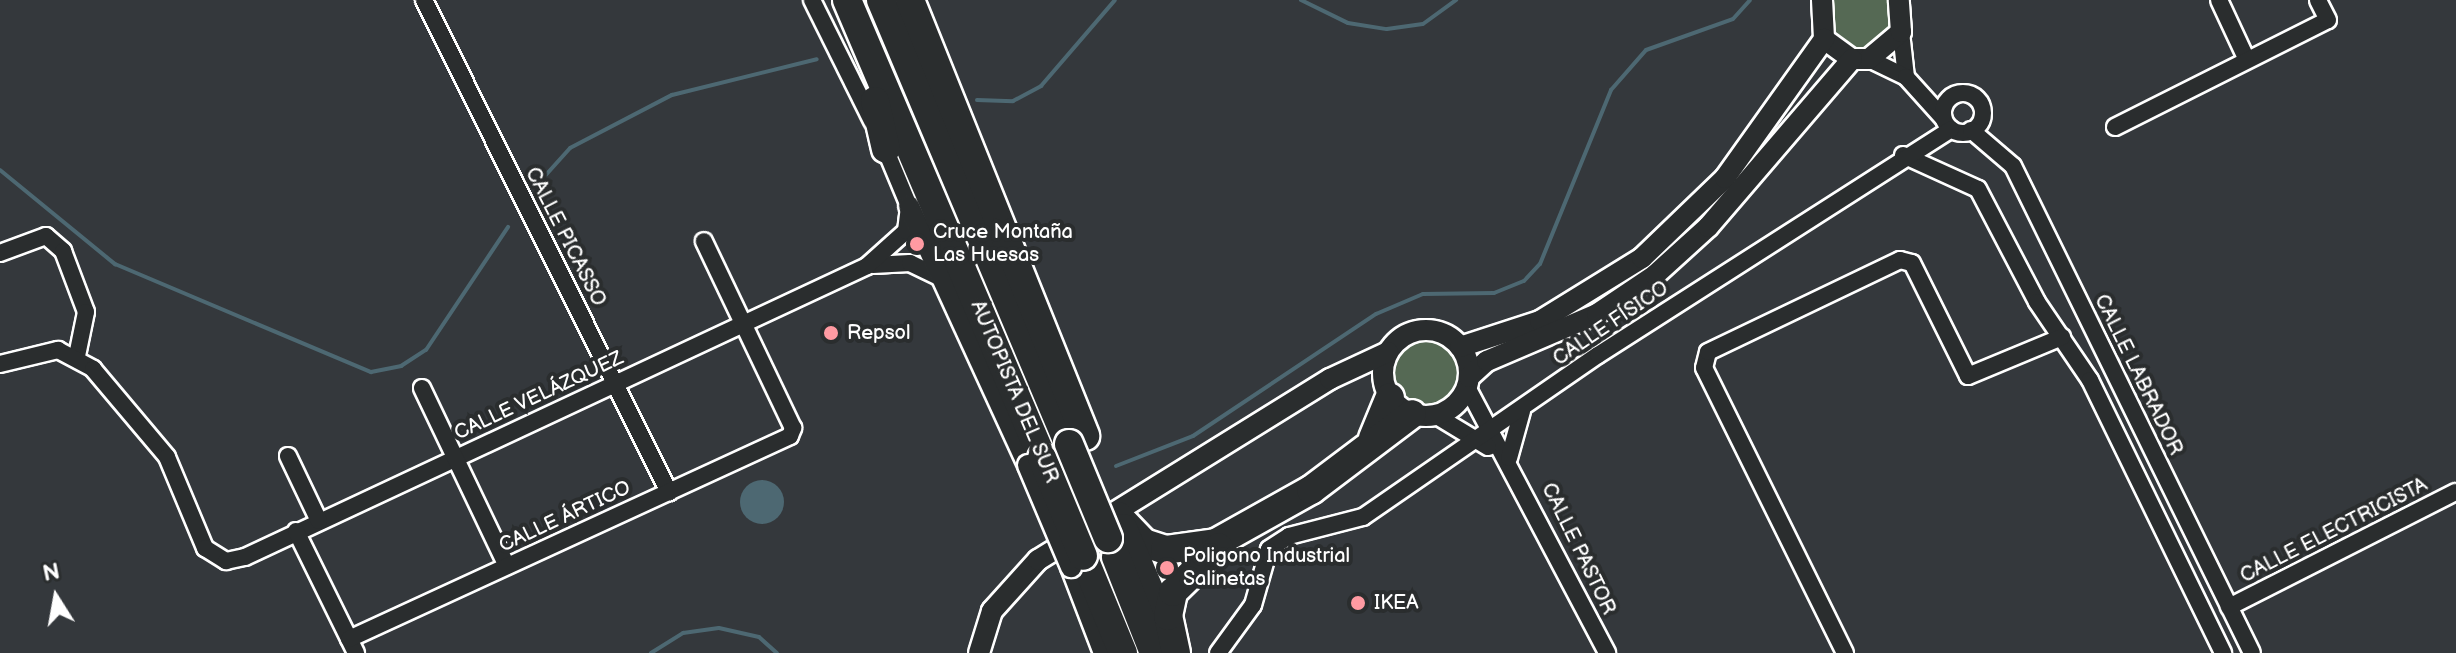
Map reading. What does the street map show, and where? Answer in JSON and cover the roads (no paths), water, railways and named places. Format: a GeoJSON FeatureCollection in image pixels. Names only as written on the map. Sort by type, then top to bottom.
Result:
{"type":"FeatureCollection","features":[{"type":"Feature","properties":{"kind":"highway"},"geometry":{"type":"LineString","coordinates":[[838,0],[874,96],[988,372]]}},
{"type":"Feature","properties":{"kind":"highway","name":"AUTOPISTA DEL SUR"},"geometry":{"type":"LineString","coordinates":[[847,0],[1077,562],[1109,649]]}},
{"type":"Feature","properties":{"kind":"highway","name":"AUTOPISTA DEL SUR"},"geometry":{"type":"LineString","coordinates":[[881,0],[1115,525],[1154,653]]}},
{"type":"Feature","properties":{"kind":"highway"},"geometry":{"type":"LineString","coordinates":[[910,0],[1077,440]]}},
{"type":"Feature","properties":{"kind":"highway"},"geometry":{"type":"LineString","coordinates":[[874,96],[886,149]]}},
{"type":"Feature","properties":{"kind":"highway"},"geometry":{"type":"LineString","coordinates":[[1115,525],[1144,543],[1165,550],[1188,550],[1239,532],[1311,490],[1373,438],[1405,402]]}},
{"type":"Feature","properties":{"kind":"highway"},"geometry":{"type":"LineString","coordinates":[[1115,525],[1176,653]]}},
{"type":"Feature","properties":{"kind":"highway"},"geometry":{"type":"LineString","coordinates":[[1176,653],[1168,616],[1173,592],[1239,532]]}},
{"type":"Feature","properties":{"kind":"street","name":"CALLE PICASSO"},"geometry":{"type":"LineString","coordinates":[[424,0],[669,492]]}},
{"type":"Feature","properties":{"kind":"street"},"geometry":{"type":"LineString","coordinates":[[812,0],[886,149],[937,276],[1035,462]]}},
{"type":"Feature","properties":{"kind":"street"},"geometry":{"type":"LineString","coordinates":[[979,653],[992,611],[1038,560],[1330,379],[1388,352],[1423,330],[1460,347],[1540,321],[1642,258],[1725,178],[1824,39],[1822,0]]}},
{"type":"Feature","properties":{"kind":"street"},"geometry":{"type":"LineString","coordinates":[[2219,0],[2247,60]]}},
{"type":"Feature","properties":{"kind":"street"},"geometry":{"type":"LineString","coordinates":[[2115,127],[2328,20],[2318,0]]}},
{"type":"Feature","properties":{"kind":"street"},"geometry":{"type":"LineString","coordinates":[[1902,2],[1901,32],[1906,77]]}},
{"type":"Feature","properties":{"kind":"street"},"geometry":{"type":"LineString","coordinates":[[1330,379],[1405,402],[1468,382],[1487,361],[1575,326],[1655,275],[1724,209],[1861,59],[1901,32]]}},
{"type":"Feature","properties":{"kind":"street"},"geometry":{"type":"LineString","coordinates":[[1824,39],[1861,59],[1906,77],[1919,92],[1947,124],[1971,130],[1982,117],[1981,104],[1971,95],[1919,92]]}},
{"type":"Feature","properties":{"kind":"street"},"geometry":{"type":"LineString","coordinates":[[1947,124],[1952,95]]}},
{"type":"Feature","properties":{"kind":"street","name":"CALLE FÍSICO"},"geometry":{"type":"LineString","coordinates":[[1218,653],[1253,605],[1269,549],[1289,536],[1363,517],[1487,437],[1947,124]]}},
{"type":"Feature","properties":{"kind":"street","name":"CALLE LABRADOR"},"geometry":{"type":"LineString","coordinates":[[1971,130],[2013,166],[2252,653]]}},
{"type":"Feature","properties":{"kind":"street"},"geometry":{"type":"LineString","coordinates":[[1903,155],[1978,189],[2062,337],[2223,653]]}},
{"type":"Feature","properties":{"kind":"street","name":"CALLE VELÁZQUEZ"},"geometry":{"type":"LineString","coordinates":[[77,356],[167,457],[205,548],[226,561],[319,521],[867,266],[906,231],[909,206]]}},
{"type":"Feature","properties":{"kind":"street"},"geometry":{"type":"LineString","coordinates":[[0,253],[46,236],[63,251],[86,312],[77,356],[43,350],[0,364]]}},
{"type":"Feature","properties":{"kind":"street"},"geometry":{"type":"LineString","coordinates":[[704,241],[743,322]]}},
{"type":"Feature","properties":{"kind":"street"},"geometry":{"type":"LineString","coordinates":[[1845,653],[1704,368],[1708,352],[1900,260],[1912,263],[1968,376],[2062,337]]}},
{"type":"Feature","properties":{"kind":"street","name":"CALLE VELÁZQUEZ"},"geometry":{"type":"LineString","coordinates":[[867,266],[910,263],[937,276]]}},
{"type":"Feature","properties":{"kind":"street","name":"CALLE ÁRTICO"},"geometry":{"type":"LineString","coordinates":[[353,647],[507,566],[790,436],[793,428],[743,322]]}},
{"type":"Feature","properties":{"kind":"street"},"geometry":{"type":"LineString","coordinates":[[1460,347],[1468,382]]}},
{"type":"Feature","properties":{"kind":"street"},"geometry":{"type":"LineString","coordinates":[[1388,352],[1405,402]]}},
{"type":"Feature","properties":{"kind":"street","name":"CALLE PASTOR"},"geometry":{"type":"LineString","coordinates":[[1468,382],[1474,412],[1487,437],[1511,461],[1607,653]]}},
{"type":"Feature","properties":{"kind":"street"},"geometry":{"type":"LineString","coordinates":[[422,388],[507,566]]}},
{"type":"Feature","properties":{"kind":"street","name":"CALLE PASTOR"},"geometry":{"type":"LineString","coordinates":[[1405,402],[1487,437]]}},
{"type":"Feature","properties":{"kind":"street"},"geometry":{"type":"LineString","coordinates":[[1511,461],[1522,411]]}},
{"type":"Feature","properties":{"kind":"street"},"geometry":{"type":"LineString","coordinates":[[288,456],[319,521]]}},
{"type":"Feature","properties":{"kind":"street","name":"CALLE ELECTRICISTA"},"geometry":{"type":"LineString","coordinates":[[2229,607],[2456,492]]}},
{"type":"Feature","properties":{"kind":"street"},"geometry":{"type":"LineString","coordinates":[[296,531],[353,647]]}},
{"type":"Feature","properties":{"kind":"water"},"geometry":{"type":"Polygon","coordinates":[[[762,480],[778,486],[784,502],[778,518],[762,524],[746,518],[740,502],[746,486],[762,480]]]}},
{"type":"Feature","properties":{"kind":"waterway"},"geometry":{"type":"LineString","coordinates":[[977,100],[1013,101],[1041,86],[1115,0]]}},
{"type":"Feature","properties":{"kind":"waterway"},"geometry":{"type":"LineString","coordinates":[[1301,0],[1348,23],[1387,29],[1423,24],[1456,0]]}},
{"type":"Feature","properties":{"kind":"waterway"},"geometry":{"type":"LineString","coordinates":[[1116,466],[1193,436],[1376,314],[1423,294],[1494,293],[1524,281],[1540,264],[1611,90],[1646,50],[1733,19],[1750,0]]}},
{"type":"Feature","properties":{"kind":"waterway"},"geometry":{"type":"LineString","coordinates":[[544,177],[570,148],[672,95],[817,59]]}},
{"type":"Feature","properties":{"kind":"waterway"},"geometry":{"type":"LineString","coordinates":[[0,170],[115,264],[371,372],[401,366],[426,350],[508,227]]}},
{"type":"Feature","properties":{"kind":"waterway"},"geometry":{"type":"LineString","coordinates":[[651,653],[683,633],[719,628],[759,637],[777,653]]}},
{"type":"Feature","properties":{"kind":"place","name":"Cruce Montaña Las Huesas"},"geometry":{"type":"Point","coordinates":[917,244]}},
{"type":"Feature","properties":{"kind":"place","name":"Repsol"},"geometry":{"type":"Point","coordinates":[831,333]}},
{"type":"Feature","properties":{"kind":"place","name":"Poligono Industrial Salinetas"},"geometry":{"type":"Point","coordinates":[1167,568]}},
{"type":"Feature","properties":{"kind":"place","name":"IKEA"},"geometry":{"type":"Point","coordinates":[1358,603]}}]}
